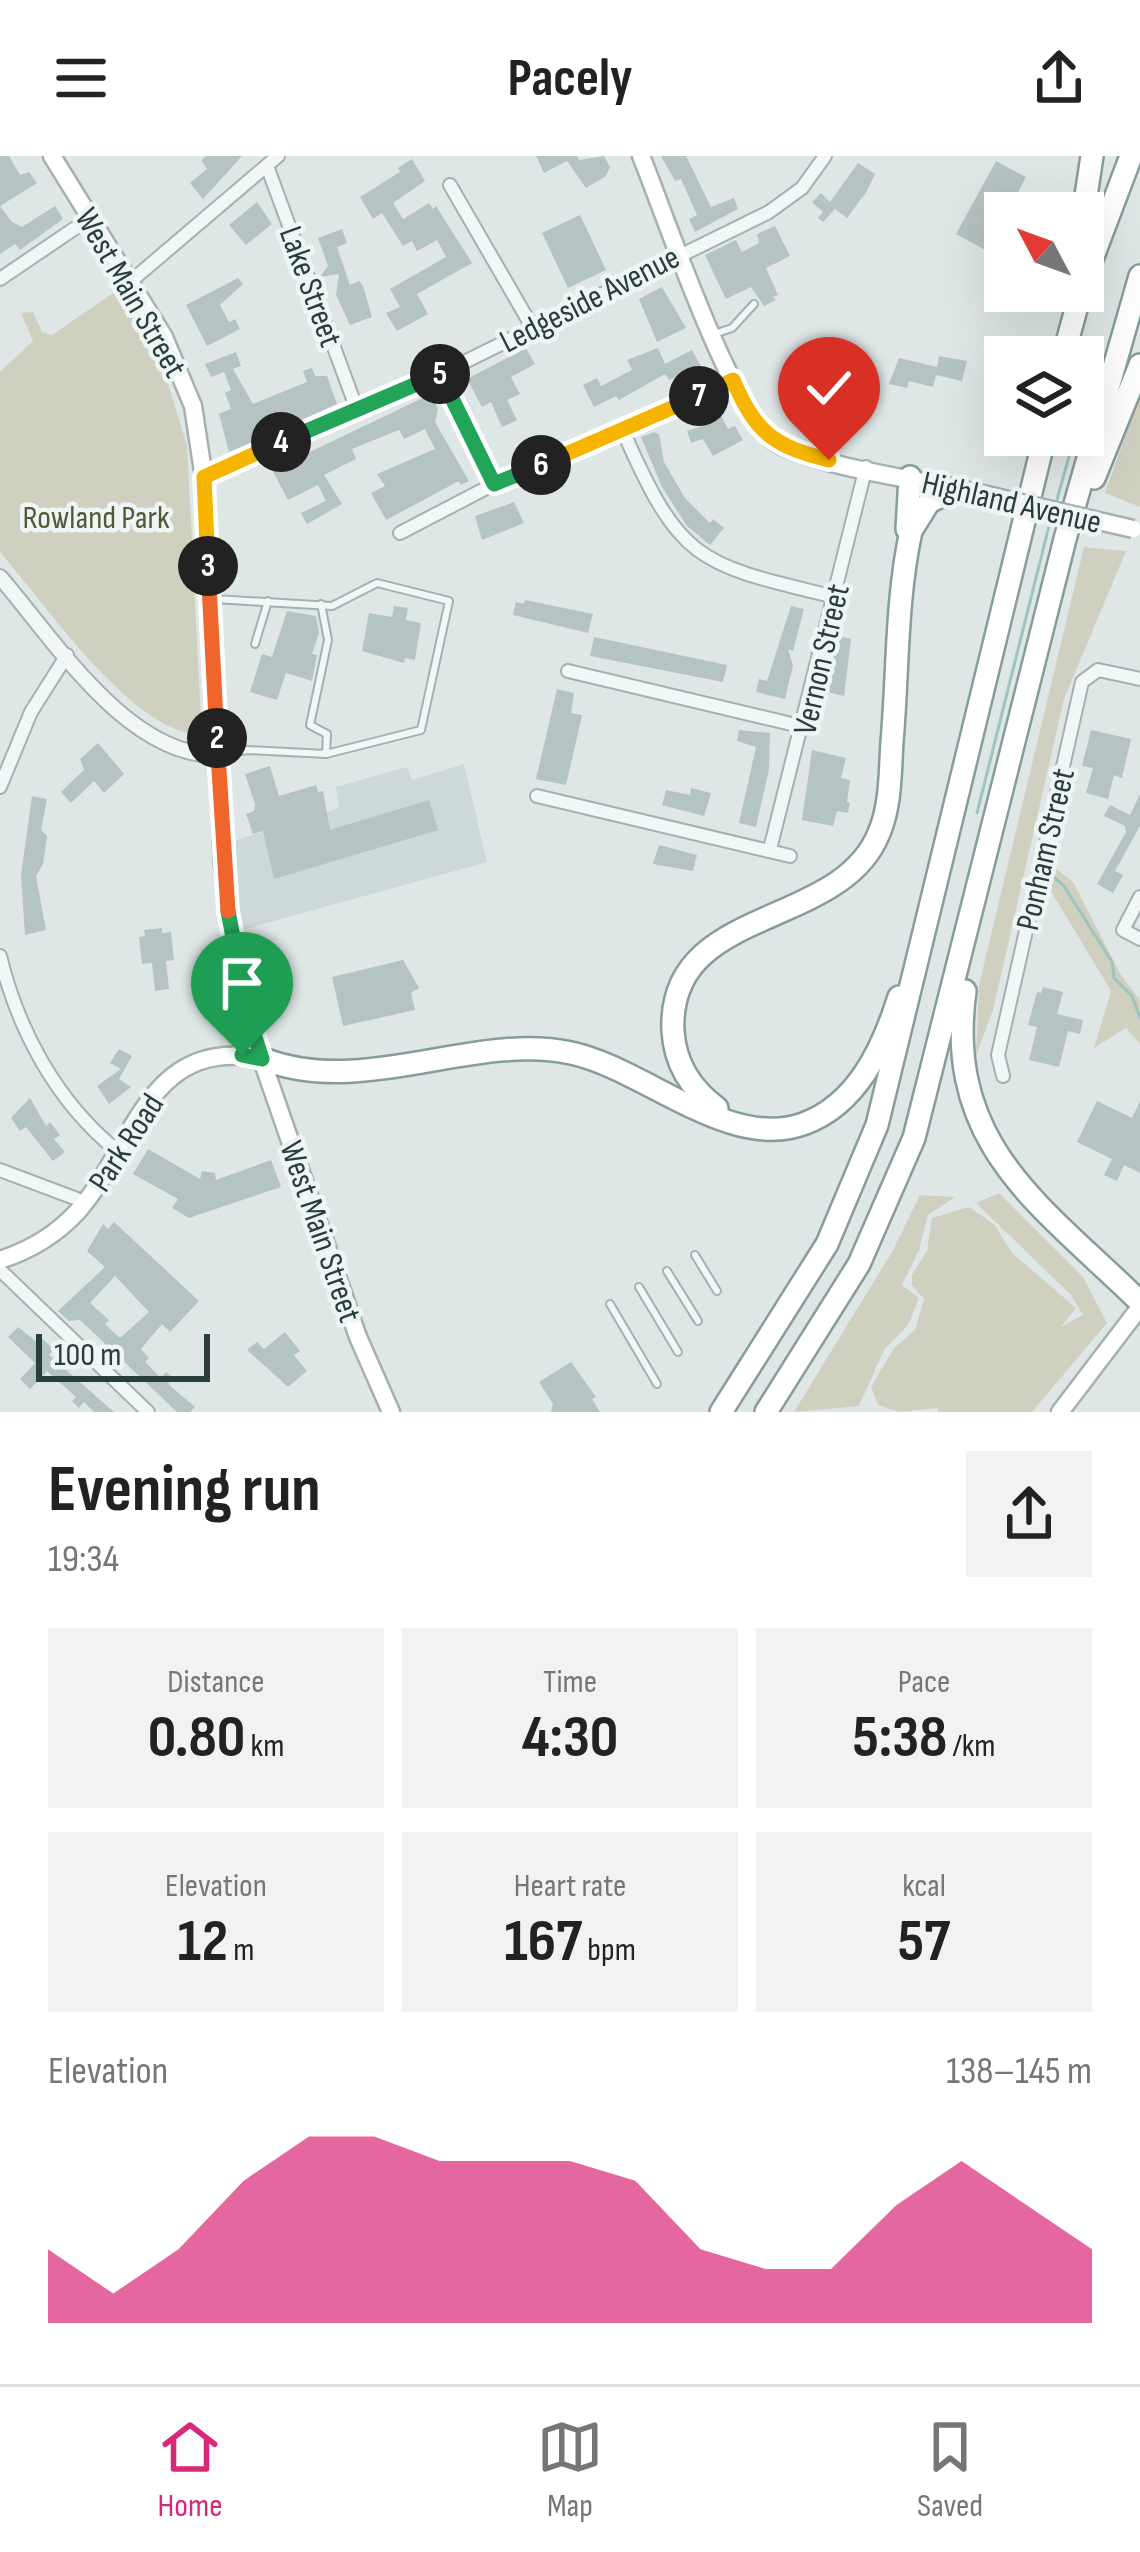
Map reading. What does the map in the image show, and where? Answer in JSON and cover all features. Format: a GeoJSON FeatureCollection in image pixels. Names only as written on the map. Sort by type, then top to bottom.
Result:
{"type":"FeatureCollection","features":[{"type":"Feature","properties":{"kind":"highway"},"geometry":{"type":"LineString","coordinates":[[1087,192],[1092,156]]}},
{"type":"Feature","properties":{"kind":"highway"},"geometry":{"type":"LineString","coordinates":[[1104,229],[1132,156]]}},
{"type":"Feature","properties":{"kind":"highway"},"geometry":{"type":"LineString","coordinates":[[1104,399],[1140,276]]}},
{"type":"Feature","properties":{"kind":"highway"},"geometry":{"type":"LineString","coordinates":[[1104,403],[1140,300]]}},
{"type":"Feature","properties":{"kind":"highway"},"geometry":{"type":"LineString","coordinates":[[1051,591],[1140,365]]}},
{"type":"Feature","properties":{"kind":"highway"},"geometry":{"type":"LineString","coordinates":[[721,1412],[806,1281],[862,1166],[902,1040],[1037,456]]}},
{"type":"Feature","properties":{"kind":"highway"},"geometry":{"type":"LineString","coordinates":[[766,1412],[848,1282],[899,1180],[928,1094],[1088,456]]}},
{"type":"Feature","properties":{"kind":"highway"},"geometry":{"type":"LineString","coordinates":[[778,1130],[730,1117],[690,1082],[673,1039],[675,1004],[688,971],[710,946],[842,882],[874,845],[888,796],[910,477]]}},
{"type":"Feature","properties":{"kind":"highway"},"geometry":{"type":"LineString","coordinates":[[907,554],[921,511],[937,496],[957,488]]}},
{"type":"Feature","properties":{"kind":"highway"},"geometry":{"type":"LineString","coordinates":[[262,1059],[296,1072],[337,1072],[555,1051],[590,1059],[729,1122],[778,1130],[801,1125],[834,1107],[861,1078],[883,1041],[971,746]]}},
{"type":"Feature","properties":{"kind":"highway"},"geometry":{"type":"LineString","coordinates":[[982,872],[962,1028],[962,1068],[970,1102],[1005,1167],[1140,1304]]}},
{"type":"Feature","properties":{"kind":"main road","name":"West Main Street"},"geometry":{"type":"LineString","coordinates":[[52,156],[184,379],[199,430],[230,931],[262,1059],[354,1326],[391,1412]]}},
{"type":"Feature","properties":{"kind":"main road","name":"Highland Avenue"},"geometry":{"type":"LineString","coordinates":[[641,156],[733,380],[755,423],[779,444],[1137,530]]}},
{"type":"Feature","properties":{"kind":"main road","name":"Park Road"},"geometry":{"type":"LineString","coordinates":[[0,1259],[50,1237],[85,1202],[141,1108],[172,1076],[230,1054],[262,1059]]}},
{"type":"Feature","properties":{"kind":"main road"},"geometry":{"type":"LineString","coordinates":[[1060,1412],[1140,1304]]}},
{"type":"Feature","properties":{"kind":"street","name":"Ledgeside Avenue"},"geometry":{"type":"LineString","coordinates":[[204,477],[440,374],[531,325],[769,212],[802,188],[825,156]]}},
{"type":"Feature","properties":{"kind":"street"},"geometry":{"type":"LineString","coordinates":[[130,282],[273,161]]}},
{"type":"Feature","properties":{"kind":"street","name":"Lake Street"},"geometry":{"type":"LineString","coordinates":[[273,161],[356,407]]}},
{"type":"Feature","properties":{"kind":"street"},"geometry":{"type":"LineString","coordinates":[[450,185],[531,325]]}},
{"type":"Feature","properties":{"kind":"street"},"geometry":{"type":"LineString","coordinates":[[0,279],[90,218]]}},
{"type":"Feature","properties":{"kind":"street"},"geometry":{"type":"LineString","coordinates":[[440,374],[494,484]]}},
{"type":"Feature","properties":{"kind":"street"},"geometry":{"type":"LineString","coordinates":[[400,533],[494,484],[733,380]]}},
{"type":"Feature","properties":{"kind":"street"},"geometry":{"type":"LineString","coordinates":[[623,431],[656,506],[679,536],[710,562],[743,575],[835,597]]}},
{"type":"Feature","properties":{"kind":"street","name":"Vernon Street"},"geometry":{"type":"LineString","coordinates":[[770,850],[866,467]]}},
{"type":"Feature","properties":{"kind":"street"},"geometry":{"type":"LineString","coordinates":[[0,577],[132,724],[181,749],[218,755]]}},
{"type":"Feature","properties":{"kind":"street"},"geometry":{"type":"LineString","coordinates":[[0,787],[2,768],[67,656]]}},
{"type":"Feature","properties":{"kind":"street","name":"Ponham Street"},"geometry":{"type":"LineString","coordinates":[[1003,1076],[998,1055],[1082,682],[1099,670],[1140,679]]}},
{"type":"Feature","properties":{"kind":"street"},"geometry":{"type":"LineString","coordinates":[[568,671],[804,727]]}},
{"type":"Feature","properties":{"kind":"street"},"geometry":{"type":"LineString","coordinates":[[537,796],[790,856]]}},
{"type":"Feature","properties":{"kind":"street"},"geometry":{"type":"LineString","coordinates":[[1140,897],[1123,930],[1140,939]]}},
{"type":"Feature","properties":{"kind":"street"},"geometry":{"type":"LineString","coordinates":[[0,956],[15,1012],[44,1067],[77,1112],[116,1150]]}},
{"type":"Feature","properties":{"kind":"street"},"geometry":{"type":"LineString","coordinates":[[0,1170],[85,1202]]}},
{"type":"Feature","properties":{"kind":"street"},"geometry":{"type":"LineString","coordinates":[[0,1270],[148,1412]]}},
{"type":"Feature","properties":{"kind":"lane"},"geometry":{"type":"LineString","coordinates":[[714,334],[732,328],[754,304]]}},
{"type":"Feature","properties":{"kind":"lane"},"geometry":{"type":"LineString","coordinates":[[210,599],[332,606],[377,583],[448,601],[421,730],[326,754],[247,750],[218,755]]}},
{"type":"Feature","properties":{"kind":"lane"},"geometry":{"type":"LineString","coordinates":[[255,644],[268,601]]}},
{"type":"Feature","properties":{"kind":"lane"},"geometry":{"type":"LineString","coordinates":[[321,604],[328,640],[310,724],[327,734],[326,754]]}},
{"type":"Feature","properties":{"kind":"lane"},"geometry":{"type":"LineString","coordinates":[[695,1255],[717,1292]]}},
{"type":"Feature","properties":{"kind":"lane"},"geometry":{"type":"LineString","coordinates":[[667,1271],[698,1321]]}},
{"type":"Feature","properties":{"kind":"lane"},"geometry":{"type":"LineString","coordinates":[[639,1287],[678,1352]]}},
{"type":"Feature","properties":{"kind":"lane"},"geometry":{"type":"LineString","coordinates":[[610,1304],[657,1384]]}},
{"type":"Feature","properties":{"kind":"shaded area"},"geometry":{"type":"Polygon","coordinates":[[[464,764],[487,862],[231,933],[221,845],[339,808],[336,787],[407,767],[412,780],[464,764]]]}},
{"type":"Feature","properties":{"kind":"green space","name":"Rowland Park"},"geometry":{"type":"Polygon","coordinates":[[[116,291],[163,368],[187,445],[201,718],[188,733],[137,706],[112,683],[0,552],[0,372],[33,341],[21,313],[33,312],[42,332],[52,335],[116,291]]]}},
{"type":"Feature","properties":{"kind":"green space"},"geometry":{"type":"Polygon","coordinates":[[[1140,395],[1140,507],[1105,493],[1140,395]]]}},
{"type":"Feature","properties":{"kind":"green space"},"geometry":{"type":"Polygon","coordinates":[[[1084,547],[1126,551],[1064,699],[993,1010],[976,1056],[979,985],[1084,547]]]}},
{"type":"Feature","properties":{"kind":"green space"},"geometry":{"type":"Polygon","coordinates":[[[1050,864],[1073,882],[1121,975],[1140,1000],[1140,1044],[1126,1028],[1094,1048],[1111,991],[1046,883],[1050,864]]]}},
{"type":"Feature","properties":{"kind":"green space"},"geometry":{"type":"Polygon","coordinates":[[[999,1193],[1083,1277],[1107,1323],[1032,1412],[938,1412],[938,1408],[899,1412],[878,1405],[871,1387],[894,1348],[915,1330],[924,1299],[912,1285],[912,1275],[927,1251],[932,1218],[969,1207],[995,1225],[1011,1252],[1076,1308],[1061,1327],[1083,1315],[1071,1295],[976,1203],[999,1193]]]}},
{"type":"Feature","properties":{"kind":"green space"},"geometry":{"type":"Polygon","coordinates":[[[920,1195],[955,1197],[928,1215],[919,1250],[902,1285],[919,1298],[908,1325],[884,1350],[859,1406],[794,1412],[892,1252],[920,1195]]]}},
{"type":"Feature","properties":{"kind":"building"},"geometry":{"type":"Polygon","coordinates":[[[0,156],[9,156],[20,175],[29,172],[37,183],[0,206],[0,156]]]}},
{"type":"Feature","properties":{"kind":"building"},"geometry":{"type":"Polygon","coordinates":[[[242,156],[203,199],[190,183],[207,169],[201,160],[242,156]]]}},
{"type":"Feature","properties":{"kind":"building"},"geometry":{"type":"Polygon","coordinates":[[[536,156],[577,156],[579,160],[604,156],[610,167],[606,176],[586,188],[567,161],[544,173],[536,156]]]}},
{"type":"Feature","properties":{"kind":"building"},"geometry":{"type":"Polygon","coordinates":[[[661,156],[686,156],[711,207],[734,198],[738,209],[695,232],[689,219],[697,215],[681,179],[675,181],[661,156]]]}},
{"type":"Feature","properties":{"kind":"building"},"geometry":{"type":"Polygon","coordinates":[[[412,159],[425,181],[393,203],[403,219],[429,203],[433,209],[436,206],[472,263],[417,294],[428,314],[397,331],[386,313],[400,307],[390,289],[446,257],[437,240],[417,251],[412,241],[403,246],[382,213],[373,219],[360,197],[412,159]]]}},
{"type":"Feature","properties":{"kind":"building"},"geometry":{"type":"Polygon","coordinates":[[[996,161],[1026,177],[1018,192],[984,192],[984,249],[956,234],[996,161]]]}},
{"type":"Feature","properties":{"kind":"building"},"geometry":{"type":"Polygon","coordinates":[[[858,163],[875,174],[867,191],[847,218],[835,209],[823,222],[818,218],[823,212],[812,202],[821,193],[830,202],[858,163]]]}},
{"type":"Feature","properties":{"kind":"building"},"geometry":{"type":"Polygon","coordinates":[[[257,202],[272,224],[246,245],[229,225],[257,202]]]}},
{"type":"Feature","properties":{"kind":"building"},"geometry":{"type":"Polygon","coordinates":[[[0,206],[22,227],[55,206],[63,219],[20,250],[15,244],[0,254],[0,206]]]}},
{"type":"Feature","properties":{"kind":"building"},"geometry":{"type":"Polygon","coordinates":[[[580,215],[606,270],[568,288],[542,233],[580,215]]]}},
{"type":"Feature","properties":{"kind":"building"},"geometry":{"type":"Polygon","coordinates":[[[775,226],[790,256],[766,268],[776,300],[764,306],[751,287],[726,299],[705,255],[736,240],[742,252],[759,243],[757,234],[775,226]]]}},
{"type":"Feature","properties":{"kind":"building"},"geometry":{"type":"Polygon","coordinates":[[[342,229],[347,243],[337,247],[341,259],[350,285],[359,281],[363,286],[372,317],[350,325],[336,295],[339,274],[320,277],[328,266],[318,238],[342,229]]]}},
{"type":"Feature","properties":{"kind":"building"},"geometry":{"type":"Polygon","coordinates":[[[238,278],[243,284],[220,305],[229,322],[235,319],[240,329],[207,346],[186,305],[238,278]]]}},
{"type":"Feature","properties":{"kind":"building"},"geometry":{"type":"Polygon","coordinates":[[[662,287],[686,328],[657,342],[639,299],[662,287]]]}},
{"type":"Feature","properties":{"kind":"building"},"geometry":{"type":"Polygon","coordinates":[[[526,348],[535,364],[511,377],[520,394],[507,400],[517,420],[502,427],[491,402],[482,407],[467,379],[526,348]]]}},
{"type":"Feature","properties":{"kind":"building"},"geometry":{"type":"Polygon","coordinates":[[[658,348],[665,364],[692,350],[702,368],[669,380],[665,374],[619,400],[616,396],[594,407],[583,385],[597,378],[601,386],[632,370],[627,360],[658,348]]]}},
{"type":"Feature","properties":{"kind":"building"},"geometry":{"type":"Polygon","coordinates":[[[236,352],[241,366],[233,369],[253,404],[307,382],[303,371],[312,368],[315,376],[327,376],[337,404],[276,431],[274,425],[257,432],[261,440],[229,452],[219,414],[231,409],[225,393],[231,390],[224,372],[211,377],[205,364],[236,352]]]}},
{"type":"Feature","properties":{"kind":"building"},"geometry":{"type":"Polygon","coordinates":[[[939,356],[967,361],[962,381],[936,375],[933,387],[909,381],[907,388],[889,384],[899,358],[937,367],[939,356]]]}},
{"type":"Feature","properties":{"kind":"building"},"geometry":{"type":"Polygon","coordinates":[[[431,394],[438,409],[435,422],[469,481],[460,485],[459,481],[386,520],[371,493],[385,486],[377,474],[435,449],[425,429],[404,439],[399,430],[352,449],[356,459],[324,475],[342,504],[307,524],[301,513],[326,501],[318,485],[288,500],[272,470],[431,394]]]}},
{"type":"Feature","properties":{"kind":"building"},"geometry":{"type":"Polygon","coordinates":[[[715,404],[728,429],[735,426],[743,440],[713,456],[703,439],[691,443],[687,431],[702,426],[696,414],[715,404]]]}},
{"type":"Feature","properties":{"kind":"building"},"geometry":{"type":"Polygon","coordinates":[[[659,434],[664,462],[685,498],[710,523],[713,519],[724,528],[710,545],[687,526],[662,487],[641,437],[659,434]]]}},
{"type":"Feature","properties":{"kind":"building"},"geometry":{"type":"Polygon","coordinates":[[[514,502],[524,523],[482,540],[475,516],[514,502]]]}},
{"type":"Feature","properties":{"kind":"building"},"geometry":{"type":"Polygon","coordinates":[[[525,600],[593,614],[588,633],[513,615],[516,602],[524,604],[525,600]]]}},
{"type":"Feature","properties":{"kind":"building"},"geometry":{"type":"Polygon","coordinates":[[[394,606],[408,608],[406,620],[421,623],[415,660],[405,658],[404,663],[362,651],[369,613],[392,617],[394,606]]]}},
{"type":"Feature","properties":{"kind":"building"},"geometry":{"type":"Polygon","coordinates":[[[791,606],[804,609],[793,651],[788,649],[793,665],[785,699],[756,692],[759,679],[767,681],[791,606]]]}},
{"type":"Feature","properties":{"kind":"building"},"geometry":{"type":"Polygon","coordinates":[[[287,611],[316,616],[319,633],[312,654],[317,655],[312,681],[286,673],[277,700],[250,692],[262,654],[272,657],[287,611]]]}},
{"type":"Feature","properties":{"kind":"building"},"geometry":{"type":"Polygon","coordinates":[[[839,636],[851,639],[844,696],[827,692],[839,636]]]}},
{"type":"Feature","properties":{"kind":"building"},"geometry":{"type":"Polygon","coordinates":[[[594,637],[727,665],[723,682],[590,656],[594,637]]]}},
{"type":"Feature","properties":{"kind":"building"},"geometry":{"type":"Polygon","coordinates":[[[557,689],[574,693],[571,713],[582,715],[566,785],[536,779],[557,689]]]}},
{"type":"Feature","properties":{"kind":"building"},"geometry":{"type":"Polygon","coordinates":[[[739,730],[770,733],[769,769],[756,827],[739,823],[756,747],[737,741],[739,730]]]}},
{"type":"Feature","properties":{"kind":"building"},"geometry":{"type":"Polygon","coordinates":[[[1091,730],[1131,739],[1122,778],[1114,775],[1108,799],[1086,793],[1093,768],[1082,766],[1091,730]]]}},
{"type":"Feature","properties":{"kind":"building"},"geometry":{"type":"Polygon","coordinates":[[[98,743],[124,774],[104,793],[94,781],[71,803],[61,792],[84,770],[80,759],[98,743]]]}},
{"type":"Feature","properties":{"kind":"building"},"geometry":{"type":"Polygon","coordinates":[[[812,750],[846,758],[841,778],[850,780],[850,803],[848,813],[837,811],[833,826],[802,820],[812,750]]]}},
{"type":"Feature","properties":{"kind":"building"},"geometry":{"type":"Polygon","coordinates":[[[270,766],[279,796],[316,785],[318,792],[323,791],[330,830],[429,800],[438,830],[274,879],[263,831],[253,834],[246,814],[254,811],[255,804],[245,774],[270,766]]]}},
{"type":"Feature","properties":{"kind":"building"},"geometry":{"type":"Polygon","coordinates":[[[691,788],[711,793],[704,816],[662,805],[666,790],[690,795],[691,788]]]}},
{"type":"Feature","properties":{"kind":"building"},"geometry":{"type":"Polygon","coordinates":[[[1140,794],[1140,826],[1115,871],[1123,875],[1113,893],[1097,884],[1126,832],[1125,826],[1104,816],[1110,805],[1130,815],[1140,794]]]}},
{"type":"Feature","properties":{"kind":"building"},"geometry":{"type":"Polygon","coordinates":[[[32,796],[47,799],[41,830],[47,836],[43,864],[36,876],[46,930],[25,935],[21,875],[32,796]]]}},
{"type":"Feature","properties":{"kind":"building"},"geometry":{"type":"Polygon","coordinates":[[[659,845],[697,855],[693,871],[653,864],[659,845]]]}},
{"type":"Feature","properties":{"kind":"building"},"geometry":{"type":"Polygon","coordinates":[[[162,928],[162,933],[171,932],[174,960],[166,961],[169,989],[155,991],[152,963],[142,964],[139,937],[145,936],[144,930],[162,928]]]}},
{"type":"Feature","properties":{"kind":"building"},"geometry":{"type":"Polygon","coordinates":[[[403,960],[419,988],[411,993],[415,1010],[343,1026],[332,977],[403,960]]]}},
{"type":"Feature","properties":{"kind":"building"},"geometry":{"type":"Polygon","coordinates":[[[1043,987],[1063,992],[1057,1014],[1083,1020],[1080,1034],[1068,1031],[1059,1067],[1029,1060],[1037,1027],[1028,1025],[1037,992],[1043,987]]]}},
{"type":"Feature","properties":{"kind":"building"},"geometry":{"type":"Polygon","coordinates":[[[119,1049],[132,1056],[119,1079],[131,1087],[109,1104],[97,1086],[121,1069],[110,1063],[119,1049]]]}},
{"type":"Feature","properties":{"kind":"building"},"geometry":{"type":"Polygon","coordinates":[[[30,1098],[46,1126],[50,1122],[60,1135],[54,1139],[65,1152],[53,1161],[26,1127],[20,1131],[11,1118],[30,1098]]]}},
{"type":"Feature","properties":{"kind":"building"},"geometry":{"type":"Polygon","coordinates":[[[1097,1101],[1132,1118],[1140,1101],[1140,1173],[1124,1165],[1117,1181],[1104,1175],[1112,1159],[1077,1142],[1097,1101]]]}},
{"type":"Feature","properties":{"kind":"building"},"geometry":{"type":"Polygon","coordinates":[[[148,1149],[200,1179],[202,1171],[215,1173],[216,1180],[271,1160],[281,1187],[189,1218],[172,1208],[178,1199],[133,1174],[148,1149]]]}},
{"type":"Feature","properties":{"kind":"building"},"geometry":{"type":"Polygon","coordinates":[[[114,1222],[199,1301],[170,1332],[162,1324],[141,1349],[149,1358],[145,1362],[161,1378],[166,1372],[173,1378],[168,1384],[195,1407],[190,1412],[177,1412],[80,1320],[69,1321],[58,1311],[105,1267],[87,1251],[103,1224],[108,1229],[114,1222]],[[115,1276],[90,1303],[120,1338],[149,1312],[115,1276]]]}},
{"type":"Feature","properties":{"kind":"building"},"geometry":{"type":"Polygon","coordinates":[[[18,1327],[54,1349],[49,1355],[114,1412],[94,1412],[84,1402],[79,1408],[72,1401],[76,1397],[47,1371],[30,1389],[20,1379],[35,1363],[8,1337],[18,1327]]]}},
{"type":"Feature","properties":{"kind":"building"},"geometry":{"type":"Polygon","coordinates":[[[285,1332],[300,1351],[294,1355],[307,1371],[288,1387],[247,1350],[257,1342],[264,1349],[285,1332]]]}},
{"type":"Feature","properties":{"kind":"building"},"geometry":{"type":"Polygon","coordinates":[[[571,1362],[596,1397],[592,1399],[600,1412],[551,1412],[553,1404],[539,1382],[571,1362]]]}},
{"type":"Feature","properties":{"kind":"waterway"},"geometry":{"type":"LineString","coordinates":[[1056,503],[1069,456]]}},
{"type":"Feature","properties":{"kind":"waterway"},"geometry":{"type":"LineString","coordinates":[[977,813],[1051,518]]}},
{"type":"Feature","properties":{"kind":"waterway"},"geometry":{"type":"LineString","coordinates":[[1051,875],[1064,886],[1112,962],[1114,978],[1132,996],[1140,1018]]}},
{"type":"Feature","properties":{"kind":"route"},"geometry":{"type":"LineString","coordinates":[[242,1055],[262,1059],[239,979],[225,886],[204,477],[440,374],[494,484],[733,380],[749,414],[770,438],[829,460]]}}]}
